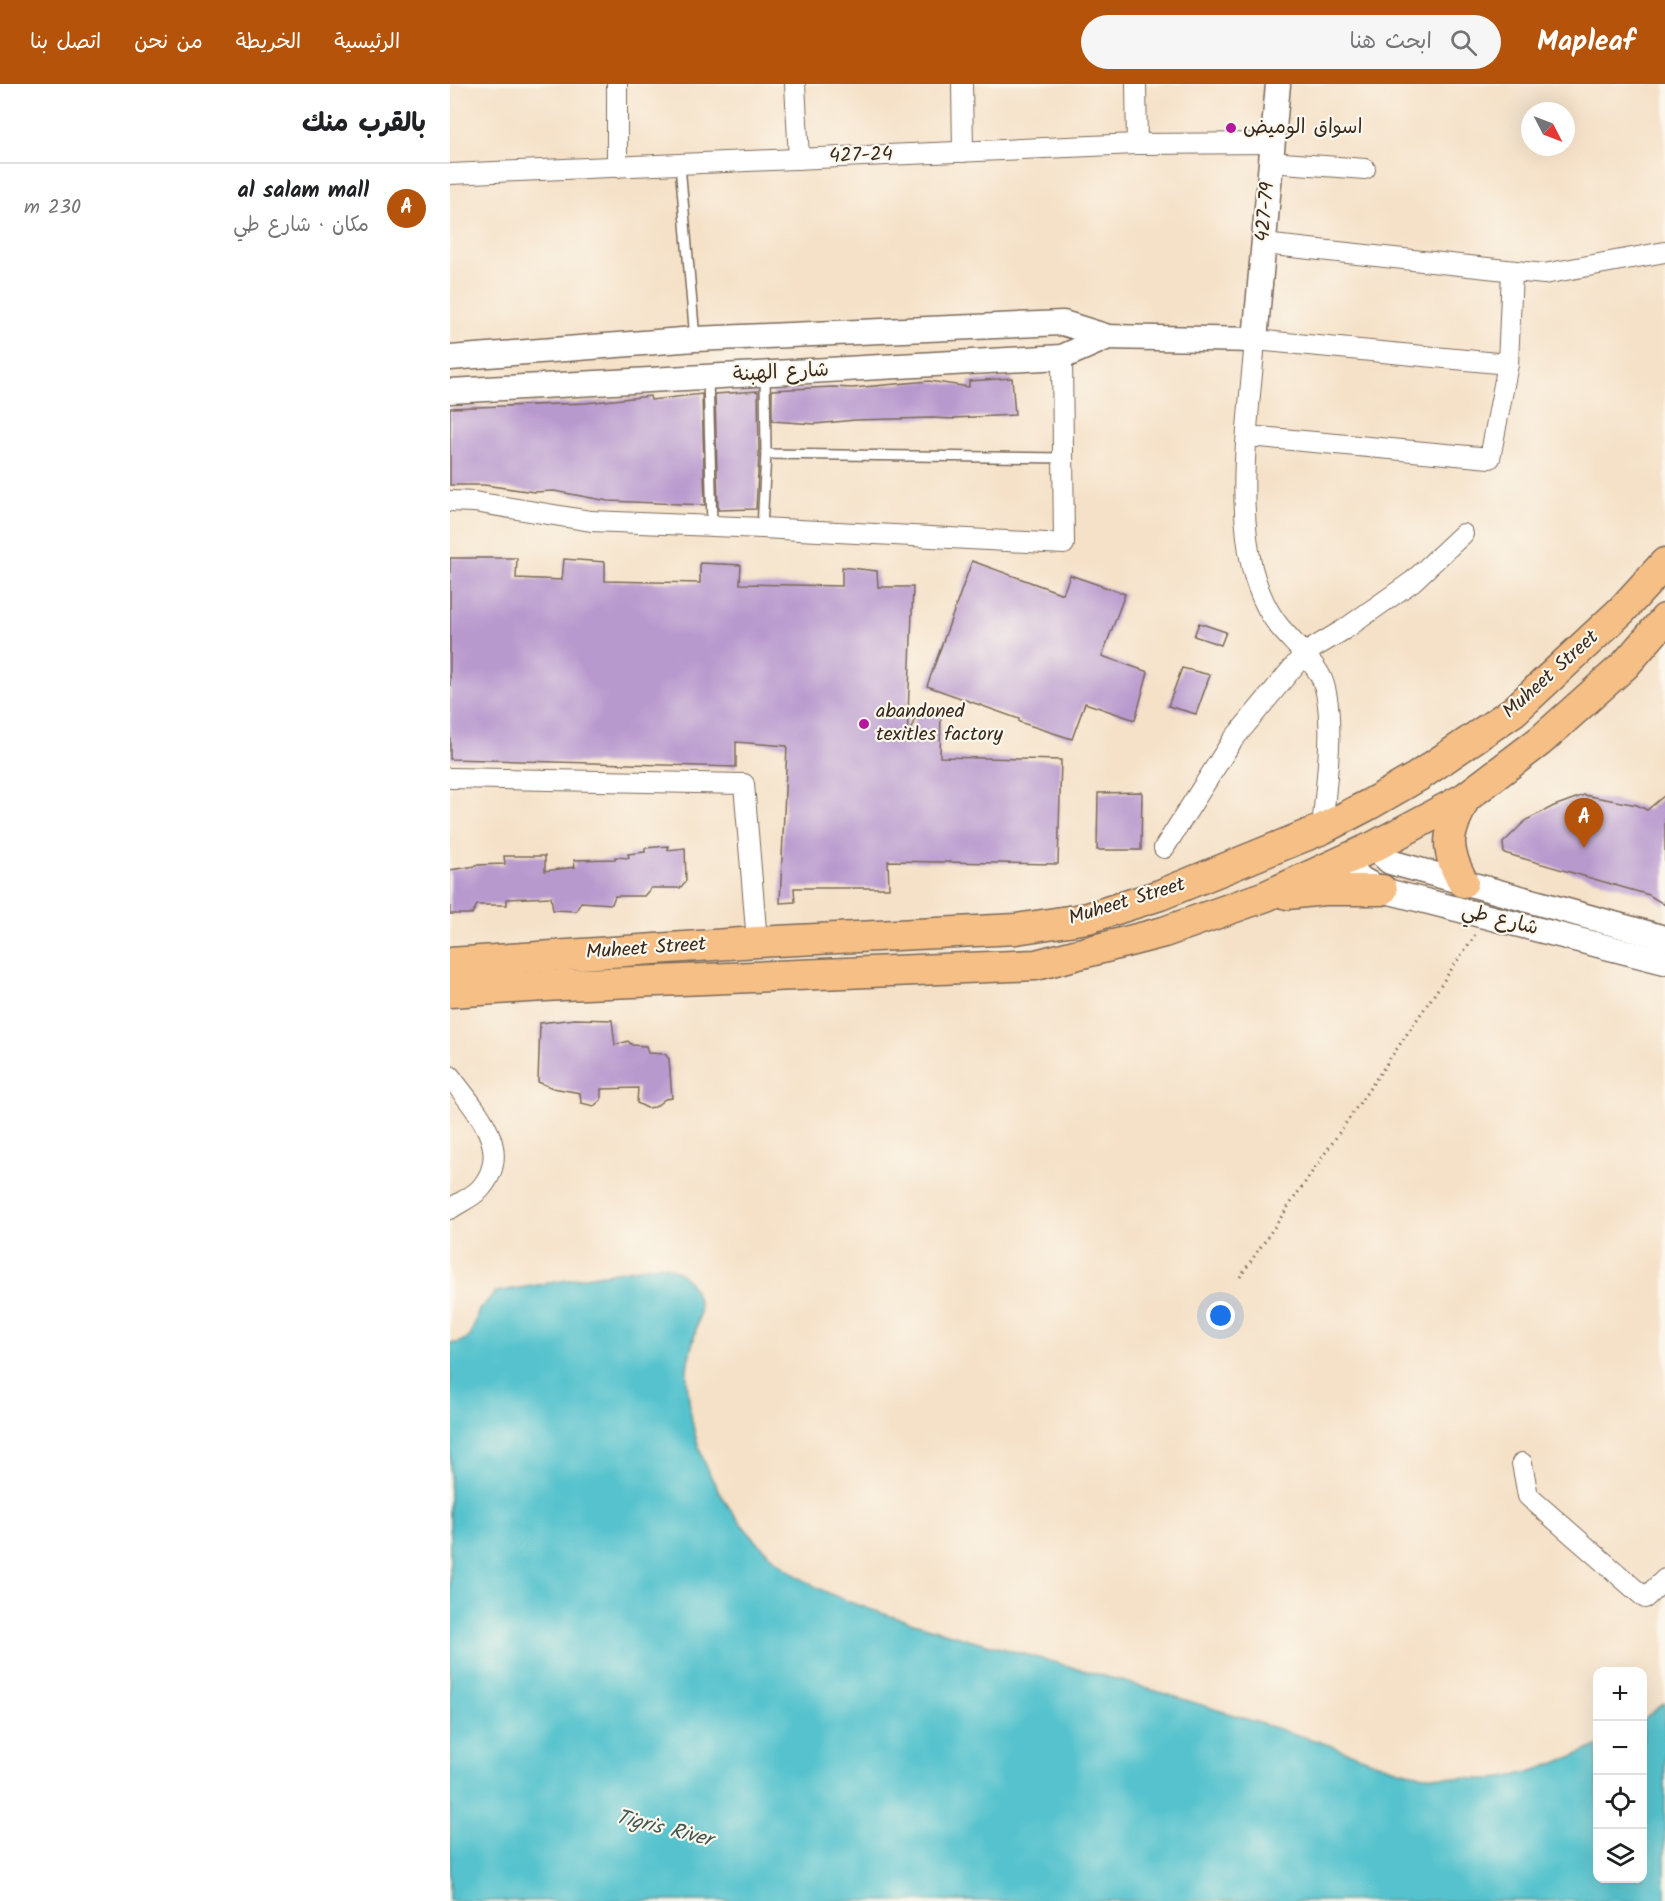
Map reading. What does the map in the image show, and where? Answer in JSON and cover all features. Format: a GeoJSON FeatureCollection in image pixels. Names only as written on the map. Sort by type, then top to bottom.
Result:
{"type":"FeatureCollection","features":[{"type":"Feature","properties":{"kind":"main road","name":"Muheet Street"},"geometry":{"type":"LineString","coordinates":[[450,963],[757,942],[1016,929],[1088,918],[1160,895],[1325,831],[1417,777],[1514,711],[1622,610],[1665,563]]}},
{"type":"Feature","properties":{"kind":"main road","name":"Muheet Street"},"geometry":{"type":"LineString","coordinates":[[450,992],[562,985],[1036,965],[1164,932],[1266,896],[1384,841],[1465,798],[1540,741],[1625,665],[1665,619]]}},
{"type":"Feature","properties":{"kind":"main road"},"geometry":{"type":"LineString","coordinates":[[1463,882],[1451,861],[1449,843],[1454,822],[1465,798]]}},
{"type":"Feature","properties":{"kind":"main road"},"geometry":{"type":"LineString","coordinates":[[1329,867],[1321,862],[1320,851],[1315,841],[1325,831],[1384,841],[1384,830],[1378,821],[1374,801]]}},
{"type":"Feature","properties":{"kind":"main road"},"geometry":{"type":"LineString","coordinates":[[1266,896],[1324,890],[1382,890]]}},
{"type":"Feature","properties":{"kind":"street"},"geometry":{"type":"LineString","coordinates":[[617,84],[617,167]]}},
{"type":"Feature","properties":{"kind":"street"},"geometry":{"type":"LineString","coordinates":[[795,84],[799,159]]}},
{"type":"Feature","properties":{"kind":"street"},"geometry":{"type":"LineString","coordinates":[[962,84],[963,152]]}},
{"type":"Feature","properties":{"kind":"street"},"geometry":{"type":"LineString","coordinates":[[1136,84],[1137,144]]}},
{"type":"Feature","properties":{"kind":"street","name":"427-79"},"geometry":{"type":"LineString","coordinates":[[1255,340],[1278,84]]}},
{"type":"Feature","properties":{"kind":"street","name":"427-24"},"geometry":{"type":"LineString","coordinates":[[450,174],[1137,144],[1271,152],[1365,169]]}},
{"type":"Feature","properties":{"kind":"street"},"geometry":{"type":"LineString","coordinates":[[1263,244],[1544,274],[1665,252]]}},
{"type":"Feature","properties":{"kind":"street"},"geometry":{"type":"LineString","coordinates":[[1248,436],[1490,458],[1508,364],[1512,272]]}},
{"type":"Feature","properties":{"kind":"street","name":"شارع الهبنة"},"geometry":{"type":"LineString","coordinates":[[450,358],[695,339],[1063,323],[1108,337],[1255,340]]}},
{"type":"Feature","properties":{"kind":"street","name":"شارع الهبنة"},"geometry":{"type":"LineString","coordinates":[[450,391],[1062,357],[1108,337]]}},
{"type":"Feature","properties":{"kind":"street"},"geometry":{"type":"LineString","coordinates":[[1325,831],[1329,732],[1321,677],[1305,653],[1278,625],[1263,599],[1252,570],[1244,492],[1255,340],[1508,364]]}},
{"type":"Feature","properties":{"kind":"street"},"geometry":{"type":"LineString","coordinates":[[450,501],[474,502],[591,521],[1064,544],[1062,357]]}},
{"type":"Feature","properties":{"kind":"street"},"geometry":{"type":"LineString","coordinates":[[1164,848],[1232,741],[1305,653],[1345,629],[1413,580],[1463,534]]}},
{"type":"Feature","properties":{"kind":"street"},"geometry":{"type":"LineString","coordinates":[[450,777],[744,784],[757,942]]}},
{"type":"Feature","properties":{"kind":"street","name":"شارع طي"},"geometry":{"type":"LineString","coordinates":[[1384,841],[1390,862],[1665,938]]}},
{"type":"Feature","properties":{"kind":"street","name":"شارع طي"},"geometry":{"type":"LineString","coordinates":[[1329,867],[1382,890],[1665,962]]}},
{"type":"Feature","properties":{"kind":"street"},"geometry":{"type":"LineString","coordinates":[[450,1076],[489,1131],[494,1146],[494,1161],[489,1176],[480,1188],[450,1209]]}},
{"type":"Feature","properties":{"kind":"street"},"geometry":{"type":"LineString","coordinates":[[1522,1463],[1528,1496],[1645,1598],[1665,1579]]}},
{"type":"Feature","properties":{"kind":"lane"},"geometry":{"type":"LineString","coordinates":[[680,165],[695,339]]}},
{"type":"Feature","properties":{"kind":"lane"},"geometry":{"type":"LineString","coordinates":[[762,528],[766,454],[765,374]]}},
{"type":"Feature","properties":{"kind":"lane"},"geometry":{"type":"LineString","coordinates":[[708,377],[712,526]]}},
{"type":"Feature","properties":{"kind":"lane"},"geometry":{"type":"LineString","coordinates":[[766,454],[1063,458]]}},
{"type":"Feature","properties":{"kind":"path"},"geometry":{"type":"LineString","coordinates":[[1240,1277],[1488,916]]}},
{"type":"Feature","properties":{"kind":"water","name":"Tigris River"},"geometry":{"type":"Polygon","coordinates":[[[658,1265],[673,1269],[685,1278],[694,1290],[699,1304],[699,1318],[688,1363],[687,1381],[693,1424],[708,1470],[732,1512],[764,1549],[797,1576],[831,1594],[884,1614],[1171,1695],[1410,1773],[1478,1779],[1506,1778],[1547,1766],[1593,1748],[1593,1883],[1647,1883],[1647,1716],[1665,1703],[1665,1901],[450,1901],[450,1343],[458,1343],[470,1337],[479,1310],[496,1292],[658,1265]]]}},
{"type":"Feature","properties":{"kind":"building"},"geometry":{"type":"Polygon","coordinates":[[[1012,378],[1015,415],[954,419],[855,420],[815,424],[772,421],[772,390],[852,388],[929,381],[969,387],[969,381],[1012,378]]]}},
{"type":"Feature","properties":{"kind":"building"},"geometry":{"type":"Polygon","coordinates":[[[758,391],[759,454],[756,509],[718,510],[715,394],[758,391]]]}},
{"type":"Feature","properties":{"kind":"building"},"geometry":{"type":"Polygon","coordinates":[[[702,394],[705,505],[608,501],[554,491],[534,492],[484,485],[450,485],[450,408],[586,403],[650,396],[651,400],[702,394]]]}},
{"type":"Feature","properties":{"kind":"building","name":"abandoned texitles factory"},"geometry":{"type":"Polygon","coordinates":[[[450,558],[517,558],[516,578],[562,580],[564,559],[605,562],[605,581],[700,583],[700,563],[741,565],[740,584],[842,586],[842,567],[877,571],[878,587],[913,587],[907,741],[916,715],[941,714],[940,757],[1061,760],[1058,864],[888,861],[889,888],[794,888],[795,902],[780,903],[787,746],[736,742],[736,767],[450,759],[450,558]]]}},
{"type":"Feature","properties":{"kind":"building"},"geometry":{"type":"Polygon","coordinates":[[[972,561],[1063,594],[1070,575],[1125,594],[1102,656],[1148,672],[1135,720],[1085,703],[1072,739],[1019,722],[1019,719],[927,686],[972,561]]]}},
{"type":"Feature","properties":{"kind":"building"},"geometry":{"type":"Polygon","coordinates":[[[1199,623],[1226,632],[1221,645],[1194,636],[1199,623]]]}},
{"type":"Feature","properties":{"kind":"building"},"geometry":{"type":"Polygon","coordinates":[[[1182,668],[1210,675],[1196,714],[1168,706],[1182,668]]]}},
{"type":"Feature","properties":{"kind":"building"},"geometry":{"type":"Polygon","coordinates":[[[1142,792],[1141,850],[1097,850],[1098,793],[1142,792]]]}},
{"type":"Feature","properties":{"kind":"building"},"geometry":{"type":"Polygon","coordinates":[[[1584,795],[1637,805],[1647,810],[1665,795],[1665,905],[1649,895],[1504,853],[1503,843],[1526,820],[1584,795]]]}},
{"type":"Feature","properties":{"kind":"building"},"geometry":{"type":"Polygon","coordinates":[[[668,846],[668,850],[685,848],[686,881],[680,888],[651,888],[644,896],[615,896],[612,904],[581,902],[576,911],[553,910],[551,897],[507,899],[507,905],[477,905],[472,914],[450,914],[450,870],[476,865],[505,864],[504,856],[545,856],[545,871],[575,867],[574,860],[629,858],[628,854],[645,852],[645,848],[668,846]]]}},
{"type":"Feature","properties":{"kind":"building"},"geometry":{"type":"Polygon","coordinates":[[[575,1019],[612,1020],[615,1045],[628,1041],[632,1045],[646,1046],[648,1053],[665,1054],[669,1059],[672,1098],[665,1099],[655,1107],[647,1108],[637,1103],[638,1088],[601,1089],[601,1100],[594,1106],[581,1103],[580,1093],[553,1088],[538,1082],[540,1023],[575,1019]]]}},
{"type":"Feature","properties":{"kind":"place","name":"اسواق الوميض"},"geometry":{"type":"Point","coordinates":[1231,128]}},
{"type":"Feature","properties":{"kind":"place","name":"abandoned texitles factory"},"geometry":{"type":"Point","coordinates":[864,724]}},
{"type":"Feature","properties":{"kind":"place","name":"al salam mall"},"geometry":{"type":"Point","coordinates":[1584,848]}}]}
